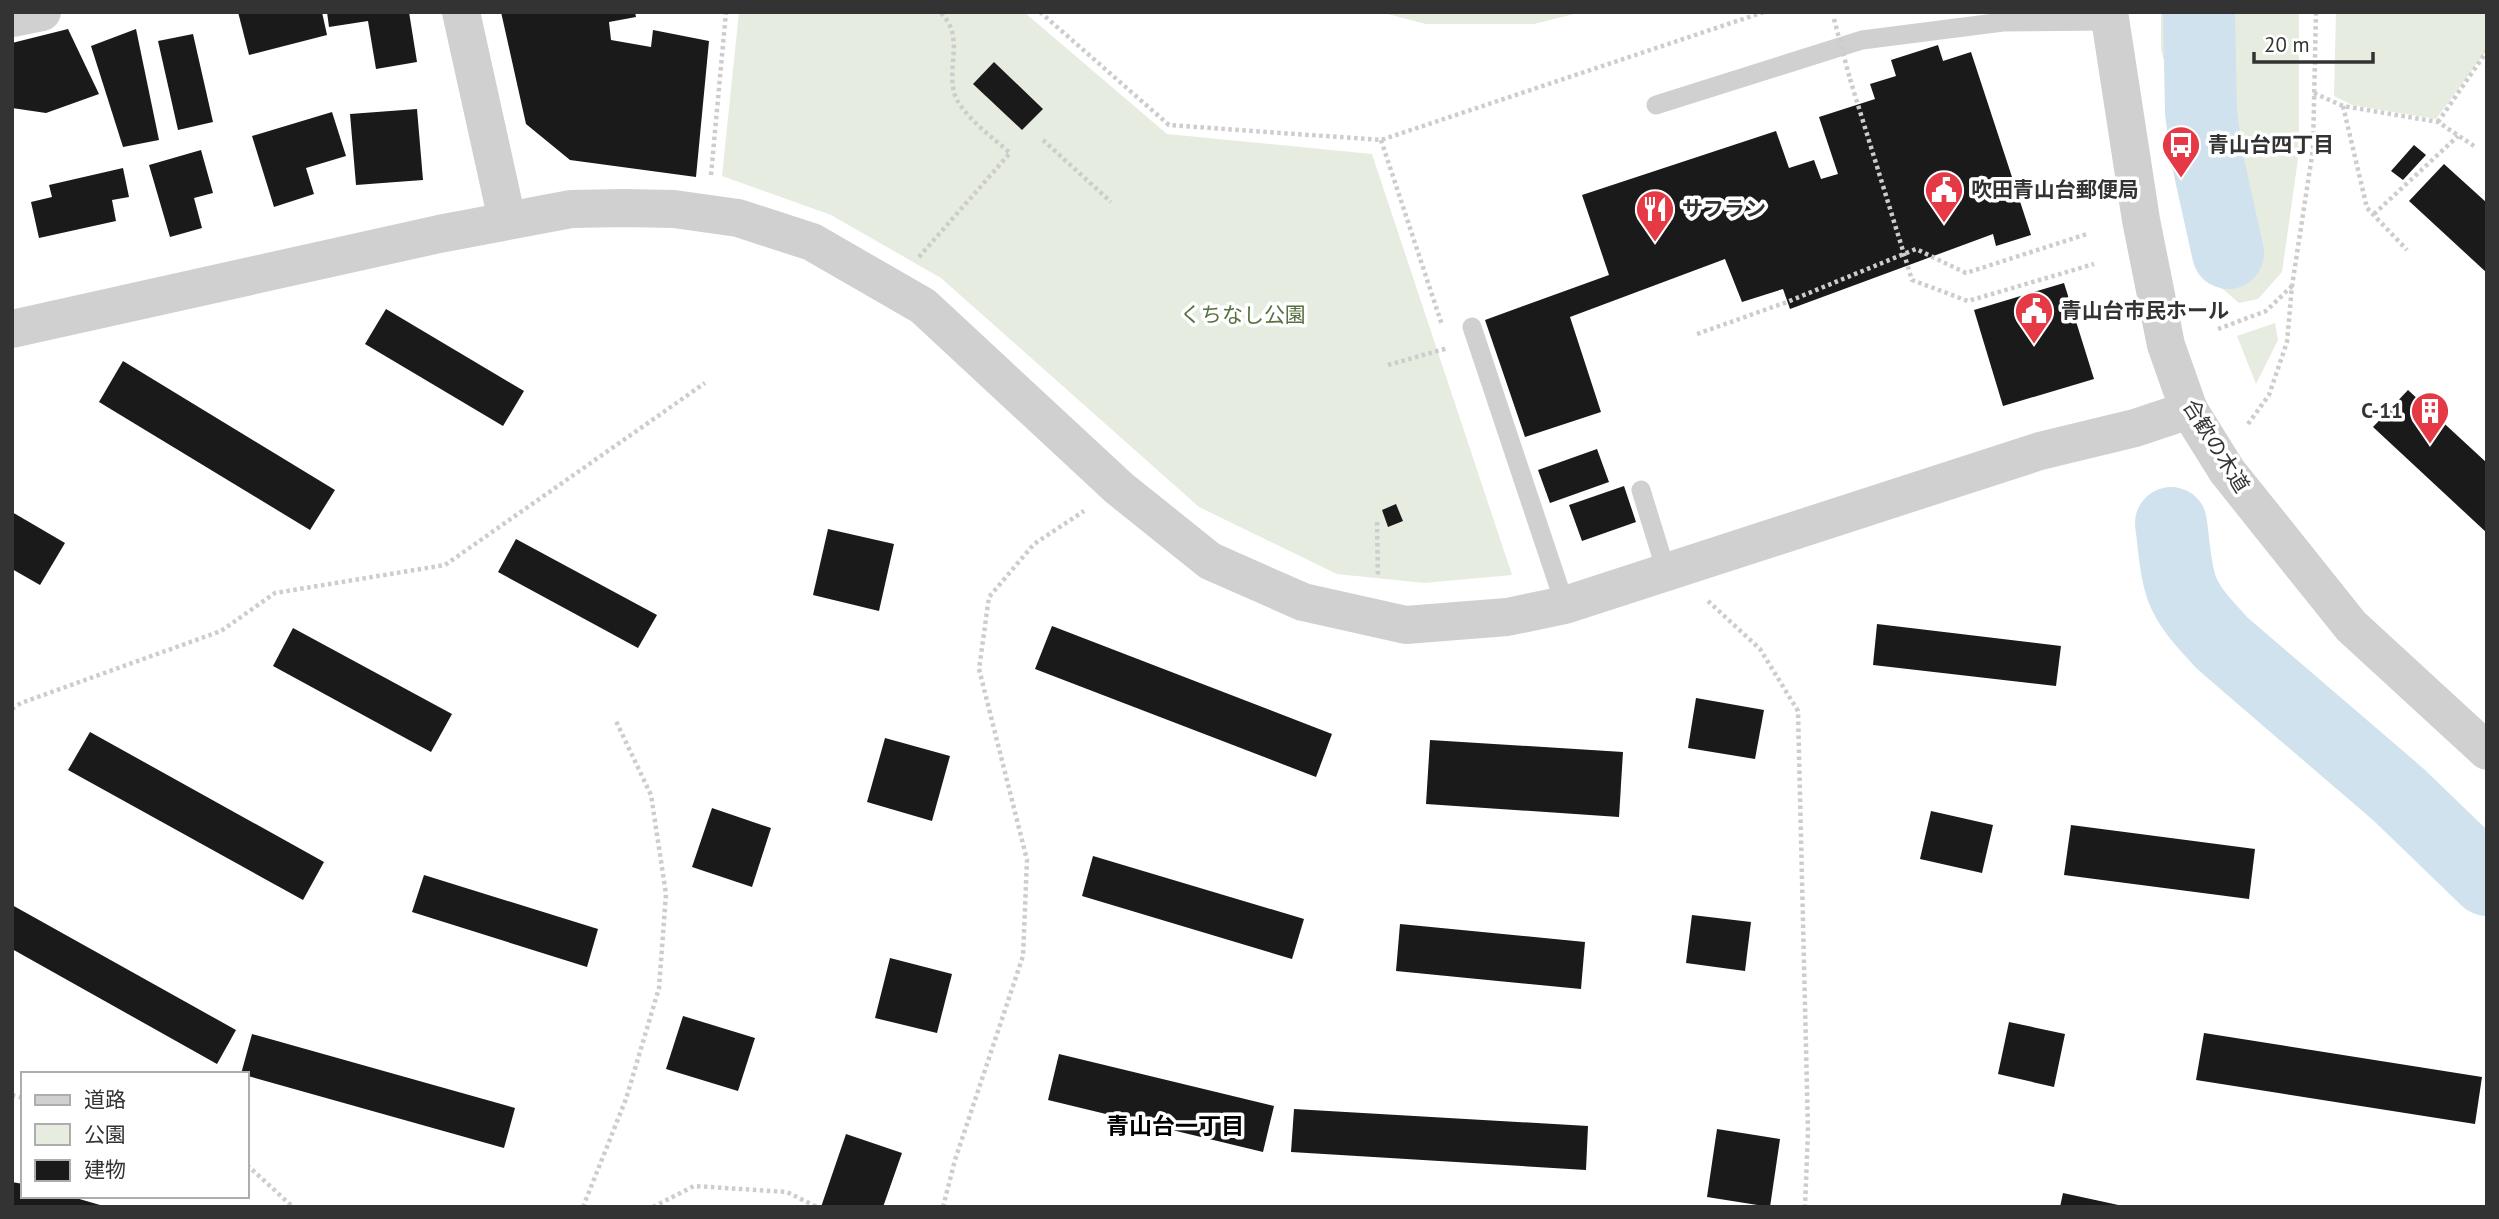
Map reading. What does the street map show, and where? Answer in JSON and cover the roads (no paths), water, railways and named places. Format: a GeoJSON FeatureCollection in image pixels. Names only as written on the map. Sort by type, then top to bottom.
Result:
{"type":"FeatureCollection","features":[{"type":"Feature","properties":{"kind":"street"},"geometry":{"type":"LineString","coordinates":[[12,19],[42,12]]}},
{"type":"Feature","properties":{"kind":"street"},"geometry":{"type":"LineString","coordinates":[[461,12],[507,220]]}},
{"type":"Feature","properties":{"kind":"street","name":"合歓の木道"},"geometry":{"type":"LineString","coordinates":[[2109,17],[2141,220],[2166,345],[2189,410],[2227,471],[2351,626],[2487,751]]}},
{"type":"Feature","properties":{"kind":"street"},"geometry":{"type":"LineString","coordinates":[[12,329],[507,220],[571,209],[674,209],[738,218],[812,242],[923,306],[1119,488],[1210,561],[1303,602],[1406,625],[1507,617],[1565,605],[2040,451],[2135,428],[2189,410]]}},
{"type":"Feature","properties":{"kind":"lane"},"geometry":{"type":"LineString","coordinates":[[1656,105],[1862,40],[2003,22],[2109,17]]}},
{"type":"Feature","properties":{"kind":"lane"},"geometry":{"type":"LineString","coordinates":[[1472,327],[1565,605]]}},
{"type":"Feature","properties":{"kind":"lane"},"geometry":{"type":"LineString","coordinates":[[1641,490],[1666,571]]}},
{"type":"Feature","properties":{"kind":"waterway"},"geometry":{"type":"LineString","coordinates":[[2199,12],[2201,112],[2207,158],[2228,253]]}},
{"type":"Feature","properties":{"kind":"waterway"},"geometry":{"type":"LineString","coordinates":[[2171,523],[2182,589],[2205,624],[2222,643],[2399,795],[2487,880]]}},
{"type":"Feature","properties":{"kind":"place","name":"青山台四丁目"},"geometry":{"type":"Point","coordinates":[2181,179]}},
{"type":"Feature","properties":{"kind":"place","name":"吹田青山台郵便局"},"geometry":{"type":"Point","coordinates":[1944,224]}},
{"type":"Feature","properties":{"kind":"place","name":"サフラン"},"geometry":{"type":"Point","coordinates":[1655,243]}},
{"type":"Feature","properties":{"kind":"place","name":"青山台市民ホール"},"geometry":{"type":"Point","coordinates":[2034,345]}},
{"type":"Feature","properties":{"kind":"place","name":"C-11"},"geometry":{"type":"Point","coordinates":[2430,445]}},
{"type":"Feature","properties":{"kind":"district","name":"青山台一丁目"},"geometry":{"type":"Point","coordinates":[1175,1126]}},
{"type":"Feature","properties":{"kind":"park label","name":"くちなし公園"},"geometry":{"type":"Point","coordinates":[1243,315]}}]}
